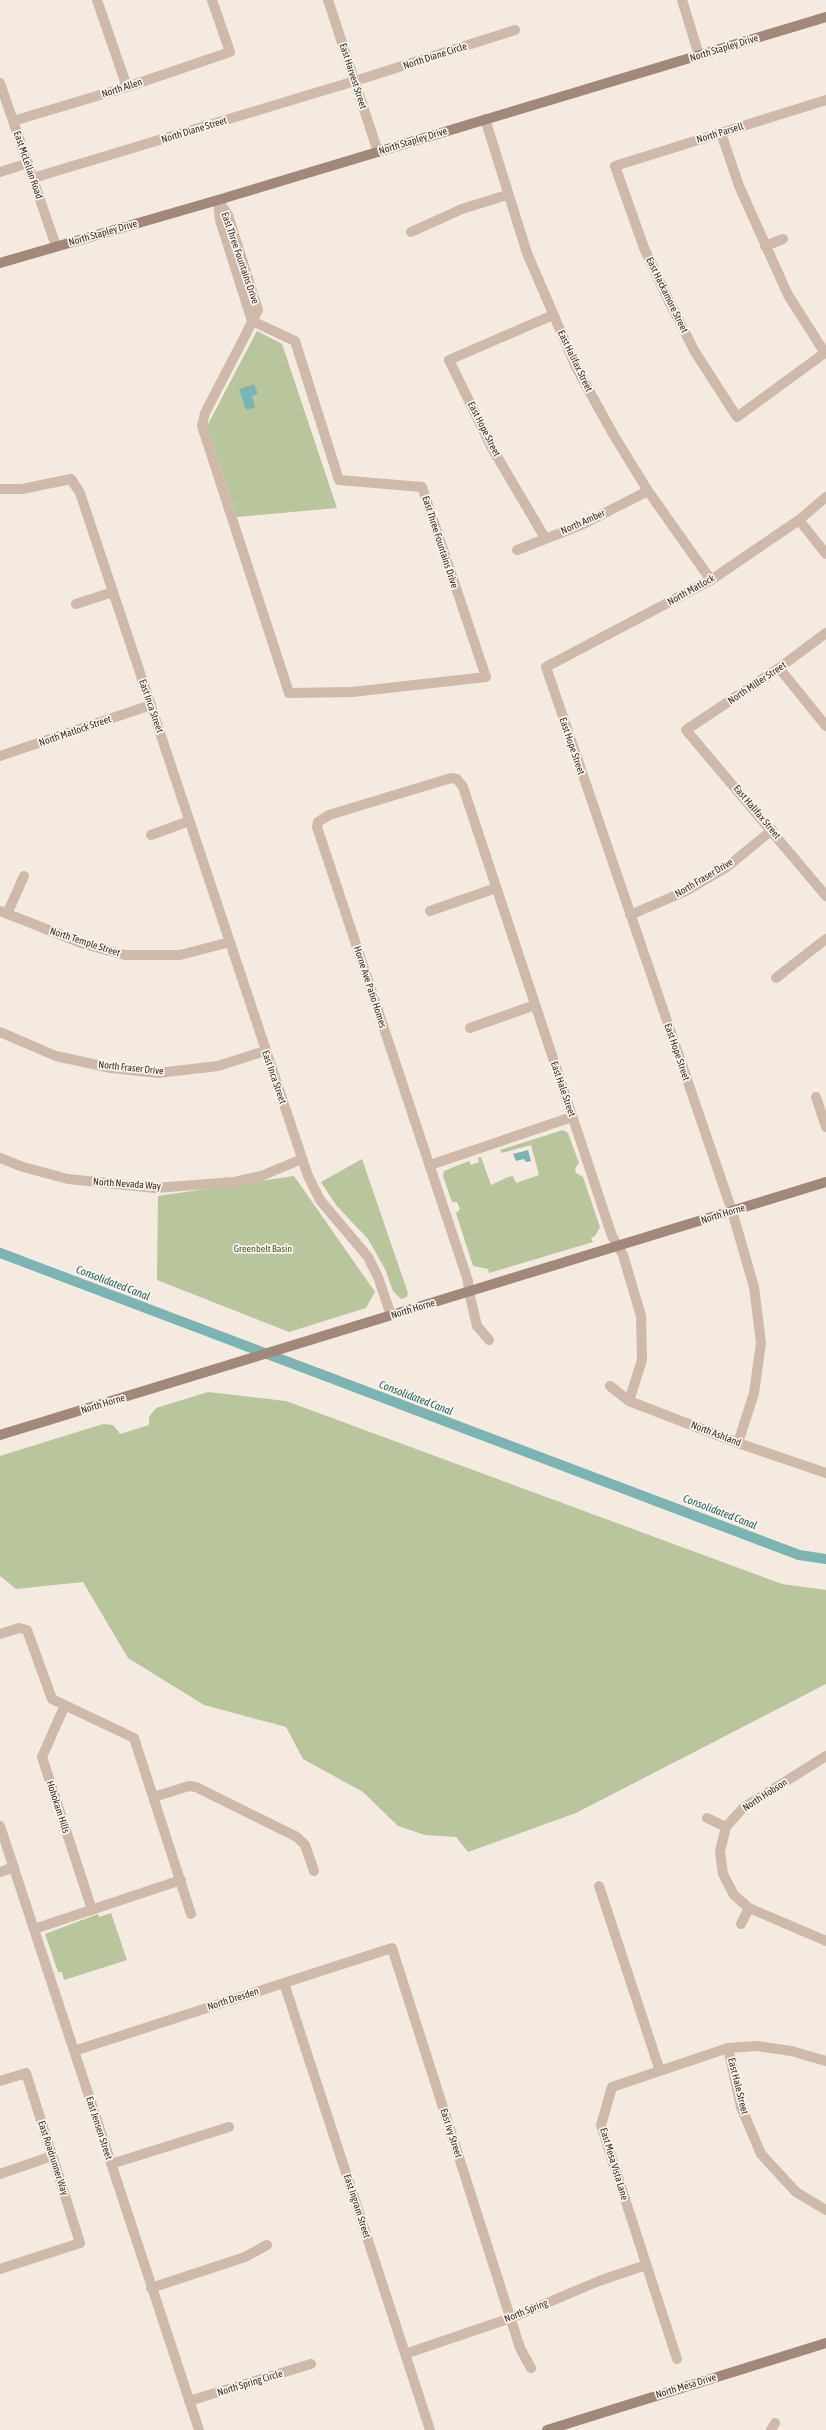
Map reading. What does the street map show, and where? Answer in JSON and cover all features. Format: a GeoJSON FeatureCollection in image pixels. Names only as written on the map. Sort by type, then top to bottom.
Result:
{"type":"FeatureCollection","features":[{"type":"Feature","properties":{"kind":"main road","name":"North Stapley Drive"},"geometry":{"type":"LineString","coordinates":[[0,263],[218,200],[826,17]]}},
{"type":"Feature","properties":{"kind":"main road","name":"North Horne"},"geometry":{"type":"LineString","coordinates":[[0,1436],[826,1182]]}},
{"type":"Feature","properties":{"kind":"main road","name":"North Mesa Drive"},"geometry":{"type":"LineString","coordinates":[[547,2430],[826,2343]]}},
{"type":"Feature","properties":{"kind":"street"},"geometry":{"type":"LineString","coordinates":[[97,0],[127,87]]}},
{"type":"Feature","properties":{"kind":"street","name":"North Allen"},"geometry":{"type":"LineString","coordinates":[[13,121],[127,87],[230,52],[212,0]]}},
{"type":"Feature","properties":{"kind":"street","name":"East Harvest Street"},"geometry":{"type":"LineString","coordinates":[[328,0],[378,152]]}},
{"type":"Feature","properties":{"kind":"street"},"geometry":{"type":"LineString","coordinates":[[682,0],[700,55]]}},
{"type":"Feature","properties":{"kind":"street","name":"North Diane Circle"},"geometry":{"type":"LineString","coordinates":[[355,82],[515,30]]}},
{"type":"Feature","properties":{"kind":"street","name":"North Diane Street"},"geometry":{"type":"LineString","coordinates":[[33,178],[355,82]]}},
{"type":"Feature","properties":{"kind":"street","name":"East McLellan Road"},"geometry":{"type":"LineString","coordinates":[[0,83],[56,246]]}},
{"type":"Feature","properties":{"kind":"street","name":"North Parsell"},"geometry":{"type":"LineString","coordinates":[[615,166],[826,100]]}},
{"type":"Feature","properties":{"kind":"street","name":"East Halifax Street"},"geometry":{"type":"LineString","coordinates":[[485,119],[527,253],[576,367],[613,434],[648,491],[711,580]]}},
{"type":"Feature","properties":{"kind":"street"},"geometry":{"type":"LineString","coordinates":[[722,133],[739,186],[788,295],[825,353]]}},
{"type":"Feature","properties":{"kind":"street"},"geometry":{"type":"LineString","coordinates":[[0,172],[28,163]]}},
{"type":"Feature","properties":{"kind":"street","name":"East Hackamore Street"},"geometry":{"type":"LineString","coordinates":[[615,166],[644,248],[669,301],[695,352],[737,417],[825,353]]}},
{"type":"Feature","properties":{"kind":"street"},"geometry":{"type":"LineString","coordinates":[[411,232],[462,209],[508,195]]}},
{"type":"Feature","properties":{"kind":"street","name":"East Three Fountains Drive"},"geometry":{"type":"LineString","coordinates":[[218,200],[220,220],[252,321],[205,413],[202,426],[289,693],[352,692],[486,677],[422,487],[339,480],[295,341],[252,321]]}},
{"type":"Feature","properties":{"kind":"street"},"geometry":{"type":"LineString","coordinates":[[766,246],[783,239]]}},
{"type":"Feature","properties":{"kind":"street","name":"East Hope Street"},"geometry":{"type":"LineString","coordinates":[[545,538],[492,448],[449,360],[553,315]]}},
{"type":"Feature","properties":{"kind":"street","name":"East Inca Street"},"geometry":{"type":"LineString","coordinates":[[0,489],[22,489],[71,479],[80,493],[265,1051],[312,1186],[320,1200],[368,1257],[391,1315]]}},
{"type":"Feature","properties":{"kind":"street","name":"North Amber"},"geometry":{"type":"LineString","coordinates":[[517,550],[581,525],[648,491]]}},
{"type":"Feature","properties":{"kind":"street","name":"North Matlock"},"geometry":{"type":"LineString","coordinates":[[546,668],[711,580],[799,520],[826,497]]}},
{"type":"Feature","properties":{"kind":"street"},"geometry":{"type":"LineString","coordinates":[[799,520],[826,554]]}},
{"type":"Feature","properties":{"kind":"street"},"geometry":{"type":"LineString","coordinates":[[76,604],[113,592]]}},
{"type":"Feature","properties":{"kind":"street","name":"North Miller Street"},"geometry":{"type":"LineString","coordinates":[[686,730],[779,668],[826,633]]}},
{"type":"Feature","properties":{"kind":"street","name":"East Hope Street"},"geometry":{"type":"LineString","coordinates":[[546,668],[732,1211],[754,1287],[761,1343],[754,1393],[738,1443]]}},
{"type":"Feature","properties":{"kind":"street"},"geometry":{"type":"LineString","coordinates":[[779,668],[826,726]]}},
{"type":"Feature","properties":{"kind":"street","name":"North Matlock Street"},"geometry":{"type":"LineString","coordinates":[[0,755],[151,705]]}},
{"type":"Feature","properties":{"kind":"street","name":"East Halifax Street"},"geometry":{"type":"LineString","coordinates":[[686,730],[772,830],[826,896]]}},
{"type":"Feature","properties":{"kind":"street","name":"Horne Ave Patio Homes"},"geometry":{"type":"LineString","coordinates":[[457,779],[444,779],[329,815],[318,822],[317,827],[468,1281],[468,1292],[477,1326],[489,1340]]}},
{"type":"Feature","properties":{"kind":"street","name":"East Hale Street"},"geometry":{"type":"LineString","coordinates":[[457,779],[463,787],[612,1236],[623,1255],[641,1316],[642,1360],[629,1401]]}},
{"type":"Feature","properties":{"kind":"street"},"geometry":{"type":"LineString","coordinates":[[151,835],[189,821]]}},
{"type":"Feature","properties":{"kind":"street","name":"North Fraser Drive"},"geometry":{"type":"LineString","coordinates":[[630,915],[693,887],[726,867],[772,830]]}},
{"type":"Feature","properties":{"kind":"street","name":"North Temple Street"},"geometry":{"type":"LineString","coordinates":[[24,876],[3,912],[84,944],[125,955],[180,955],[230,942]]}},
{"type":"Feature","properties":{"kind":"street"},"geometry":{"type":"LineString","coordinates":[[430,911],[496,888]]}},
{"type":"Feature","properties":{"kind":"street"},"geometry":{"type":"LineString","coordinates":[[776,978],[826,939]]}},
{"type":"Feature","properties":{"kind":"street"},"geometry":{"type":"LineString","coordinates":[[470,1028],[535,1005]]}},
{"type":"Feature","properties":{"kind":"street","name":"North Fraser Drive"},"geometry":{"type":"LineString","coordinates":[[0,1032],[56,1056],[111,1068],[158,1073],[218,1066],[265,1051]]}},
{"type":"Feature","properties":{"kind":"street"},"geometry":{"type":"LineString","coordinates":[[816,1097],[826,1127]]}},
{"type":"Feature","properties":{"kind":"street"},"geometry":{"type":"LineString","coordinates":[[430,1165],[572,1117]]}},
{"type":"Feature","properties":{"kind":"street","name":"North Nevada Way"},"geometry":{"type":"LineString","coordinates":[[0,1158],[68,1179],[155,1188],[234,1182],[260,1176],[302,1159]]}},
{"type":"Feature","properties":{"kind":"street","name":"North Ashland"},"geometry":{"type":"LineString","coordinates":[[610,1386],[629,1401],[738,1443],[826,1473]]}},
{"type":"Feature","properties":{"kind":"street"},"geometry":{"type":"LineString","coordinates":[[0,1634],[19,1628],[27,1630],[52,1699],[134,1738],[191,1914]]}},
{"type":"Feature","properties":{"kind":"street","name":"Hohokam Hills"},"geometry":{"type":"LineString","coordinates":[[65,1705],[42,1757],[92,1910]]}},
{"type":"Feature","properties":{"kind":"street","name":"North Hobson"},"geometry":{"type":"LineString","coordinates":[[726,1827],[743,1808],[826,1756]]}},
{"type":"Feature","properties":{"kind":"street"},"geometry":{"type":"LineString","coordinates":[[154,1797],[189,1786],[196,1787],[297,1838],[305,1845],[314,1871]]}},
{"type":"Feature","properties":{"kind":"street"},"geometry":{"type":"LineString","coordinates":[[706,1818],[726,1827],[720,1851],[723,1874],[734,1895],[749,1908],[825,1937]]}},
{"type":"Feature","properties":{"kind":"street","name":"East Jensen Street"},"geometry":{"type":"LineString","coordinates":[[0,1826],[110,2164],[199,2430]]}},
{"type":"Feature","properties":{"kind":"street"},"geometry":{"type":"LineString","coordinates":[[0,1872],[14,1867]]}},
{"type":"Feature","properties":{"kind":"street"},"geometry":{"type":"LineString","coordinates":[[34,1929],[181,1880]]}},
{"type":"Feature","properties":{"kind":"street"},"geometry":{"type":"LineString","coordinates":[[599,1886],[660,2071],[728,2048],[757,2046],[791,2051],[826,2062]]}},
{"type":"Feature","properties":{"kind":"street"},"geometry":{"type":"LineString","coordinates":[[741,1924],[749,1908]]}},
{"type":"Feature","properties":{"kind":"street","name":"North Dresden"},"geometry":{"type":"LineString","coordinates":[[74,2051],[392,1948]]}},
{"type":"Feature","properties":{"kind":"street","name":"East Ivy Street"},"geometry":{"type":"LineString","coordinates":[[392,1948],[520,2348],[531,2368]]}},
{"type":"Feature","properties":{"kind":"street","name":"East Ingram Street"},"geometry":{"type":"LineString","coordinates":[[284,1983],[430,2430]]}},
{"type":"Feature","properties":{"kind":"street","name":"East Hale Street"},"geometry":{"type":"LineString","coordinates":[[728,2048],[741,2107],[761,2154],[796,2192],[826,2210]]}},
{"type":"Feature","properties":{"kind":"street","name":"East Mesa Vista Lane"},"geometry":{"type":"LineString","coordinates":[[660,2071],[612,2087],[601,2125],[677,2359]]}},
{"type":"Feature","properties":{"kind":"street","name":"East Roadrunner Way"},"geometry":{"type":"LineString","coordinates":[[0,2081],[26,2072],[80,2243],[0,2269]]}},
{"type":"Feature","properties":{"kind":"street"},"geometry":{"type":"LineString","coordinates":[[110,2164],[229,2127]]}},
{"type":"Feature","properties":{"kind":"street"},"geometry":{"type":"LineString","coordinates":[[0,2174],[52,2156]]}},
{"type":"Feature","properties":{"kind":"street"},"geometry":{"type":"LineString","coordinates":[[151,2288],[245,2257],[267,2245]]}},
{"type":"Feature","properties":{"kind":"street","name":"North Spring"},"geometry":{"type":"LineString","coordinates":[[405,2354],[511,2318],[599,2281],[646,2265]]}},
{"type":"Feature","properties":{"kind":"street","name":"North Spring Circle"},"geometry":{"type":"LineString","coordinates":[[189,2402],[311,2364]]}},
{"type":"Feature","properties":{"kind":"green space"},"geometry":{"type":"Polygon","coordinates":[[[257,331],[282,344],[337,508],[237,517],[207,426],[257,331]]]}},
{"type":"Feature","properties":{"kind":"green space"},"geometry":{"type":"Polygon","coordinates":[[[563,1130],[568,1133],[579,1163],[575,1169],[576,1173],[583,1177],[600,1227],[595,1236],[591,1238],[593,1242],[489,1273],[488,1269],[473,1266],[456,1213],[460,1209],[457,1202],[452,1202],[443,1176],[444,1171],[469,1161],[471,1165],[479,1162],[478,1158],[481,1157],[491,1185],[513,1176],[516,1183],[539,1175],[531,1145],[502,1153],[500,1150],[563,1130]]]}},
{"type":"Feature","properties":{"kind":"green space"},"geometry":{"type":"Polygon","coordinates":[[[362,1159],[408,1293],[407,1297],[401,1299],[393,1291],[385,1269],[368,1239],[336,1205],[321,1182],[362,1159]]]}},
{"type":"Feature","properties":{"kind":"green space","name":"Greenbelt Basin"},"geometry":{"type":"Polygon","coordinates":[[[294,1176],[375,1292],[366,1308],[289,1332],[157,1280],[158,1196],[294,1176]]]}},
{"type":"Feature","properties":{"kind":"green space"},"geometry":{"type":"Polygon","coordinates":[[[208,1392],[286,1401],[782,1584],[826,1590],[826,1684],[576,1813],[468,1852],[456,1837],[425,1835],[398,1826],[363,1792],[303,1759],[286,1727],[204,1705],[128,1658],[83,1582],[16,1589],[0,1576],[0,1456],[103,1424],[113,1425],[120,1434],[149,1425],[149,1417],[156,1408],[208,1392]]]}},
{"type":"Feature","properties":{"kind":"green space"},"geometry":{"type":"Polygon","coordinates":[[[111,1913],[127,1960],[64,1980],[62,1972],[58,1972],[45,1934],[98,1914],[99,1917],[111,1913]]]}},
{"type":"Feature","properties":{"kind":"water"},"geometry":{"type":"Polygon","coordinates":[[[254,384],[258,394],[252,396],[255,407],[246,410],[239,389],[254,384]]]}},
{"type":"Feature","properties":{"kind":"water"},"geometry":{"type":"Polygon","coordinates":[[[528,1150],[531,1161],[526,1162],[524,1159],[516,1161],[513,1154],[528,1150]]]}},
{"type":"Feature","properties":{"kind":"waterway","name":"Consolidated Canal"},"geometry":{"type":"LineString","coordinates":[[0,1253],[799,1555],[826,1559]]}}]}
